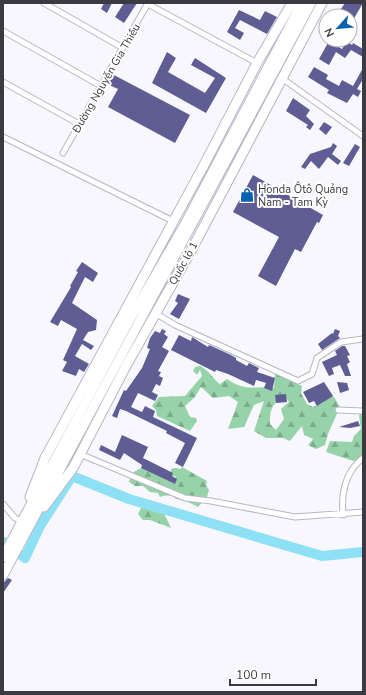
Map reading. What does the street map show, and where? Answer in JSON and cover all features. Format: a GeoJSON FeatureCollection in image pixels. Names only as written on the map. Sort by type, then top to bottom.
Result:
{"type":"FeatureCollection","features":[{"type":"Feature","properties":{"kind":"highway","name":"Quốc lộ 1"},"geometry":{"type":"LineString","coordinates":[[25,524],[44,458],[146,273],[257,63],[292,3]]}},
{"type":"Feature","properties":{"kind":"highway","name":"Quốc lộ 1"},"geometry":{"type":"LineString","coordinates":[[3,575],[7,559],[25,524],[158,279],[213,171],[303,3]]}},
{"type":"Feature","properties":{"kind":"highway","name":"Quốc lộ 1"},"geometry":{"type":"LineString","coordinates":[[34,516],[303,3]]}},
{"type":"Feature","properties":{"kind":"highway","name":"Quốc lộ 1"},"geometry":{"type":"LineString","coordinates":[[25,524],[44,507],[73,468],[155,313],[283,79],[322,3]]}},
{"type":"Feature","properties":{"kind":"highway"},"geometry":{"type":"LineString","coordinates":[[274,32],[284,37]]}},
{"type":"Feature","properties":{"kind":"highway"},"geometry":{"type":"LineString","coordinates":[[204,165],[213,171]]}},
{"type":"Feature","properties":{"kind":"highway"},"geometry":{"type":"LineString","coordinates":[[146,273],[170,286]]}},
{"type":"Feature","properties":{"kind":"street"},"geometry":{"type":"LineString","coordinates":[[44,3],[123,48]]}},
{"type":"Feature","properties":{"kind":"street"},"geometry":{"type":"LineString","coordinates":[[147,3],[257,63]]}},
{"type":"Feature","properties":{"kind":"street","name":"Đường Nguyễn Gia Thiều"},"geometry":{"type":"LineString","coordinates":[[63,153],[147,3]]}},
{"type":"Feature","properties":{"kind":"street"},"geometry":{"type":"LineString","coordinates":[[3,31],[101,86]]}},
{"type":"Feature","properties":{"kind":"street"},"geometry":{"type":"LineString","coordinates":[[283,79],[363,136]]}},
{"type":"Feature","properties":{"kind":"street"},"geometry":{"type":"LineString","coordinates":[[3,82],[79,124]]}},
{"type":"Feature","properties":{"kind":"street"},"geometry":{"type":"LineString","coordinates":[[3,137],[173,221]]}},
{"type":"Feature","properties":{"kind":"street"},"geometry":{"type":"LineString","coordinates":[[155,313],[175,325],[298,381],[312,374],[317,358],[340,342],[363,339]]}},
{"type":"Feature","properties":{"kind":"street"},"geometry":{"type":"LineString","coordinates":[[338,410],[363,411]]}},
{"type":"Feature","properties":{"kind":"street"},"geometry":{"type":"LineString","coordinates":[[80,454],[185,498],[211,500],[295,517],[343,515],[363,512]]}},
{"type":"Feature","properties":{"kind":"street"},"geometry":{"type":"LineString","coordinates":[[343,515],[341,499],[344,486],[353,469],[363,458]]}},
{"type":"Feature","properties":{"kind":"street"},"geometry":{"type":"LineString","coordinates":[[3,504],[15,518],[25,524]]}},
{"type":"Feature","properties":{"kind":"green space"},"geometry":{"type":"Polygon","coordinates":[[[200,366],[203,368],[220,384],[227,379],[240,386],[250,388],[274,388],[275,373],[302,386],[301,393],[307,404],[313,407],[322,403],[328,394],[334,397],[340,407],[328,434],[325,445],[316,449],[308,445],[313,439],[304,435],[302,426],[290,441],[283,438],[266,438],[254,431],[264,401],[254,405],[244,427],[228,429],[238,402],[229,396],[213,398],[201,387],[195,397],[185,406],[190,417],[196,418],[197,421],[190,431],[157,416],[156,410],[152,406],[159,397],[185,396],[202,376],[200,370],[197,375],[193,371],[195,367],[200,366]],[[285,396],[272,408],[270,424],[276,430],[284,419],[281,409],[289,402],[285,396]]]}},
{"type":"Feature","properties":{"kind":"green space"},"geometry":{"type":"Polygon","coordinates":[[[363,407],[362,458],[353,461],[326,452],[330,441],[352,442],[354,436],[361,429],[359,416],[363,407]]]}},
{"type":"Feature","properties":{"kind":"green space"},"geometry":{"type":"Polygon","coordinates":[[[182,467],[207,481],[206,485],[209,490],[207,497],[198,507],[184,500],[176,499],[174,497],[176,493],[160,497],[158,493],[150,492],[143,486],[135,486],[129,482],[132,473],[141,468],[173,483],[176,477],[171,475],[171,469],[181,469],[182,467]]]}},
{"type":"Feature","properties":{"kind":"green space"},"geometry":{"type":"Polygon","coordinates":[[[129,499],[162,509],[171,528],[150,520],[143,520],[138,514],[142,506],[134,505],[129,499]]]}},
{"type":"Feature","properties":{"kind":"building"},"geometry":{"type":"Polygon","coordinates":[[[104,3],[112,3],[107,13],[101,9],[104,3]]]}},
{"type":"Feature","properties":{"kind":"building"},"geometry":{"type":"Polygon","coordinates":[[[124,3],[137,3],[124,23],[115,17],[124,3]]]}},
{"type":"Feature","properties":{"kind":"building"},"geometry":{"type":"Polygon","coordinates":[[[345,3],[363,3],[358,12],[358,8],[342,8],[345,3]]]}},
{"type":"Feature","properties":{"kind":"building"},"geometry":{"type":"Polygon","coordinates":[[[239,10],[260,20],[265,11],[277,17],[267,34],[240,20],[235,28],[244,33],[240,40],[227,32],[239,10]]]}},
{"type":"Feature","properties":{"kind":"building"},"geometry":{"type":"Polygon","coordinates":[[[358,46],[363,49],[363,57],[351,50],[345,58],[336,52],[329,65],[319,59],[325,48],[342,49],[358,48],[358,46]]]}},
{"type":"Feature","properties":{"kind":"building"},"geometry":{"type":"Polygon","coordinates":[[[167,52],[176,58],[168,72],[205,93],[215,78],[191,65],[195,58],[226,78],[206,113],[152,83],[167,52]]]}},
{"type":"Feature","properties":{"kind":"building"},"geometry":{"type":"Polygon","coordinates":[[[314,67],[328,75],[326,79],[339,86],[342,80],[353,86],[363,68],[363,79],[357,89],[361,91],[358,97],[353,94],[347,103],[327,93],[329,90],[308,77],[314,67]]]}},
{"type":"Feature","properties":{"kind":"building"},"geometry":{"type":"Polygon","coordinates":[[[112,74],[190,115],[175,143],[108,107],[118,89],[107,84],[112,74]]]}},
{"type":"Feature","properties":{"kind":"building"},"geometry":{"type":"Polygon","coordinates":[[[293,98],[310,110],[306,116],[314,124],[310,130],[306,127],[308,125],[286,111],[293,98]]]}},
{"type":"Feature","properties":{"kind":"building"},"geometry":{"type":"Polygon","coordinates":[[[324,122],[332,127],[326,135],[319,129],[324,122]]]}},
{"type":"Feature","properties":{"kind":"building"},"geometry":{"type":"Polygon","coordinates":[[[333,143],[337,146],[332,154],[341,161],[338,165],[328,157],[319,169],[311,161],[305,169],[301,167],[310,154],[331,147],[333,143]]]}},
{"type":"Feature","properties":{"kind":"building"},"geometry":{"type":"Polygon","coordinates":[[[355,144],[360,147],[349,166],[343,163],[355,144]]]}},
{"type":"Feature","properties":{"kind":"building"},"geometry":{"type":"Polygon","coordinates":[[[253,175],[323,215],[319,223],[317,222],[301,252],[295,249],[276,286],[258,276],[279,237],[233,212],[253,175]]]}},
{"type":"Feature","properties":{"kind":"building"},"geometry":{"type":"Polygon","coordinates":[[[82,262],[98,273],[93,282],[85,277],[72,303],[97,320],[96,330],[88,332],[83,340],[94,346],[91,350],[82,344],[75,356],[89,364],[84,372],[79,369],[76,376],[62,371],[67,362],[63,360],[77,329],[61,320],[58,326],[50,322],[71,287],[70,286],[78,272],[76,271],[82,262]]]}},
{"type":"Feature","properties":{"kind":"building"},"geometry":{"type":"Polygon","coordinates":[[[178,294],[190,299],[179,319],[170,314],[178,303],[175,301],[178,294]]]}},
{"type":"Feature","properties":{"kind":"building"},"geometry":{"type":"Polygon","coordinates":[[[162,329],[166,331],[164,334],[168,337],[162,347],[169,351],[158,371],[161,372],[159,376],[163,378],[160,386],[156,384],[152,392],[158,395],[155,401],[138,393],[131,407],[142,412],[145,406],[155,411],[153,417],[197,438],[183,467],[175,463],[185,443],[166,433],[167,431],[126,411],[120,409],[117,418],[112,416],[124,390],[126,391],[142,368],[150,349],[147,348],[150,338],[155,331],[160,333],[162,329]]]}},
{"type":"Feature","properties":{"kind":"building"},"geometry":{"type":"Polygon","coordinates":[[[335,329],[340,331],[338,336],[340,338],[322,350],[318,344],[332,333],[333,334],[335,329]]]}},
{"type":"Feature","properties":{"kind":"building"},"geometry":{"type":"Polygon","coordinates":[[[179,335],[191,341],[192,337],[208,347],[209,345],[231,355],[236,358],[236,360],[247,366],[249,363],[259,368],[257,372],[275,378],[272,391],[264,388],[266,383],[256,380],[254,386],[228,374],[216,370],[215,372],[171,350],[179,335]]]}},
{"type":"Feature","properties":{"kind":"building"},"geometry":{"type":"Polygon","coordinates":[[[342,346],[345,346],[350,355],[347,356],[350,362],[347,364],[351,376],[345,376],[340,365],[332,368],[334,374],[329,376],[322,362],[337,355],[335,351],[342,346]]]}},
{"type":"Feature","properties":{"kind":"building"},"geometry":{"type":"Polygon","coordinates":[[[324,382],[333,396],[317,406],[314,401],[309,403],[303,392],[324,382]]]}},
{"type":"Feature","properties":{"kind":"building"},"geometry":{"type":"Polygon","coordinates":[[[337,382],[347,383],[349,390],[340,393],[337,382]]]}},
{"type":"Feature","properties":{"kind":"building"},"geometry":{"type":"Polygon","coordinates":[[[286,394],[287,402],[276,403],[275,395],[286,394]]]}},
{"type":"Feature","properties":{"kind":"building"},"geometry":{"type":"Polygon","coordinates":[[[358,421],[360,426],[350,428],[339,427],[358,421]]]}},
{"type":"Feature","properties":{"kind":"building"},"geometry":{"type":"Polygon","coordinates":[[[122,435],[148,447],[143,458],[173,473],[172,476],[177,479],[175,484],[141,468],[142,465],[124,453],[120,460],[99,450],[101,445],[115,452],[122,435]]]}},
{"type":"Feature","properties":{"kind":"building"},"geometry":{"type":"Polygon","coordinates":[[[8,578],[12,580],[3,593],[3,583],[8,578]]]}},
{"type":"Feature","properties":{"kind":"waterway"},"geometry":{"type":"LineString","coordinates":[[3,542],[25,558],[40,526],[72,476],[129,499],[322,556],[363,552]]}},
{"type":"Feature","properties":{"kind":"place","name":"Honda Ôtô Quảng Nam - Tam Kỳ"},"geometry":{"type":"Point","coordinates":[247,195]}}]}
